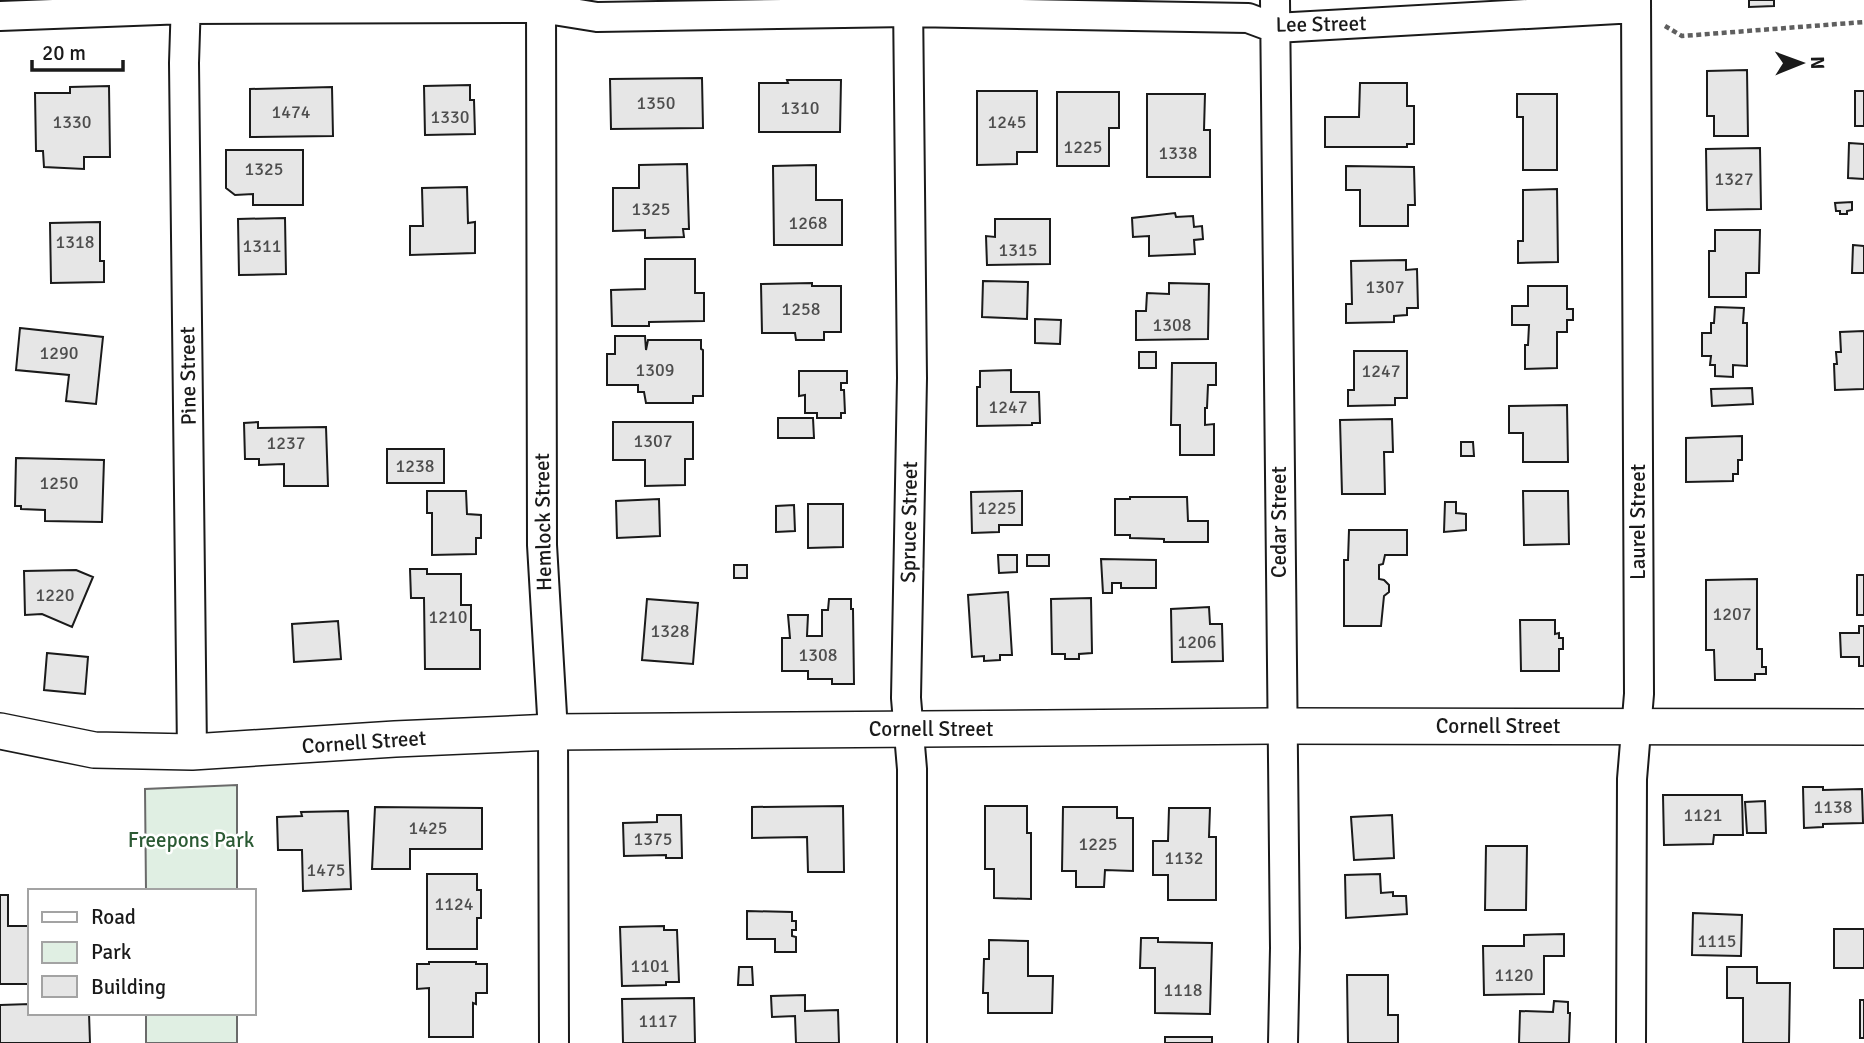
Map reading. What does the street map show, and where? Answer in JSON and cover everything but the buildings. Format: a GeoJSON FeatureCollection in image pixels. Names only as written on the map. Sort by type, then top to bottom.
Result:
{"type":"FeatureCollection","features":[{"type":"Feature","properties":{"kind":"street","name":"Cedar Street"},"geometry":{"type":"LineString","coordinates":[[1275,0],[1285,948],[1283,1043]]}},
{"type":"Feature","properties":{"kind":"street","name":"Lee Street"},"geometry":{"type":"LineString","coordinates":[[0,16],[186,5],[541,4],[597,17],[908,6],[1248,18],[1275,29],[1636,4]]}},
{"type":"Feature","properties":{"kind":"street","name":"Hemlock Street"},"geometry":{"type":"LineString","coordinates":[[541,4],[542,545],[553,732],[554,1043]]}},
{"type":"Feature","properties":{"kind":"street","name":"Laurel Street"},"geometry":{"type":"LineString","coordinates":[[1631,1043],[1632,779],[1639,694],[1636,4]]}},
{"type":"Feature","properties":{"kind":"street","name":"Pine Street"},"geometry":{"type":"LineString","coordinates":[[186,5],[184,63],[192,752]]}},
{"type":"Feature","properties":{"kind":"street","name":"Spruce Street"},"geometry":{"type":"LineString","coordinates":[[908,6],[912,377],[906,698],[912,769],[912,1043]]}},
{"type":"Feature","properties":{"kind":"street","name":"Cornell Street"},"geometry":{"type":"LineString","coordinates":[[0,731],[94,750],[192,752],[553,732],[1281,726],[1864,727]]}},
{"type":"Feature","properties":{"kind":"path"},"geometry":{"type":"LineString","coordinates":[[1636,4],[1682,36],[1864,22]]}},
{"type":"Feature","properties":{"kind":"green space","name":"Freepons Park"},"geometry":{"type":"Polygon","coordinates":[[[237,785],[237,889],[146,889],[145,789],[237,785]]]}},
{"type":"Feature","properties":{"kind":"green space"},"geometry":{"type":"Polygon","coordinates":[[[146,1015],[237,1015],[237,1043],[146,1043],[146,1015]]]}}]}
